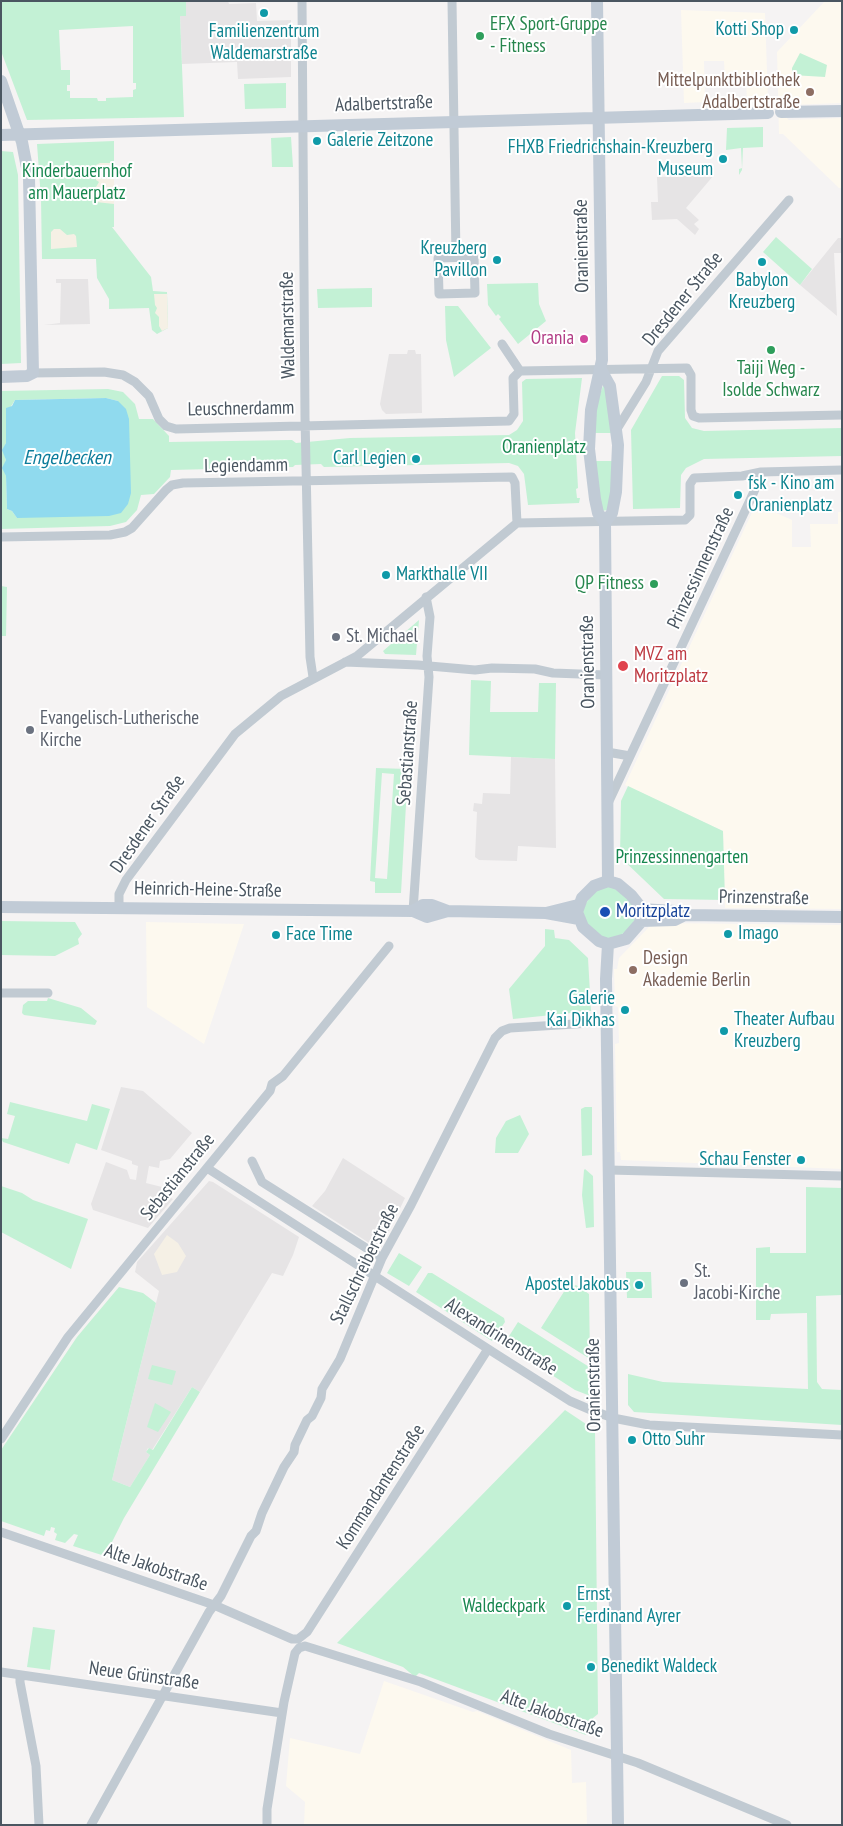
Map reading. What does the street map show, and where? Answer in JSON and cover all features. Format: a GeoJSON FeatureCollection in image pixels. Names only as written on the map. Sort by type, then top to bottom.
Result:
{"type":"FeatureCollection","features":[{"type":"Feature","properties":{"kind":"street","name":"Waldemarstraße"},"geometry":{"type":"LineString","coordinates":[[302,1],[306,427],[310,648],[313,677]]}},
{"type":"Feature","properties":{"kind":"street"},"geometry":{"type":"LineString","coordinates":[[452,1],[452,120],[456,257]]}},
{"type":"Feature","properties":{"kind":"street","name":"Oranienstraße"},"geometry":{"type":"LineString","coordinates":[[597,1],[601,370],[591,410],[589,449],[595,500],[598,513],[605,522],[608,881]]}},
{"type":"Feature","properties":{"kind":"street"},"geometry":{"type":"LineString","coordinates":[[1,81],[19,134],[30,189],[33,373]]}},
{"type":"Feature","properties":{"kind":"street","name":"Adalbertstraße"},"geometry":{"type":"LineString","coordinates":[[1,134],[452,120],[842,111]]}},
{"type":"Feature","properties":{"kind":"street","name":"Dresdener Straße"},"geometry":{"type":"LineString","coordinates":[[617,430],[642,389],[658,351],[789,200]]}},
{"type":"Feature","properties":{"kind":"street"},"geometry":{"type":"LineString","coordinates":[[456,257],[474,257],[475,293],[439,294],[438,258],[456,257]]}},
{"type":"Feature","properties":{"kind":"street"},"geometry":{"type":"LineString","coordinates":[[502,344],[520,371],[689,369],[693,416],[699,418],[842,415]]}},
{"type":"Feature","properties":{"kind":"street","name":"Oranienstraße"},"geometry":{"type":"LineString","coordinates":[[601,370],[610,386],[617,430],[616,492],[612,513],[605,522]]}},
{"type":"Feature","properties":{"kind":"street","name":"Leuschnerdamm"},"geometry":{"type":"LineString","coordinates":[[1,377],[27,376],[33,373],[104,372],[123,375],[140,386],[148,396],[159,419],[171,428],[306,427],[509,421],[514,414],[514,378],[520,371]]}},
{"type":"Feature","properties":{"kind":"street"},"geometry":{"type":"LineString","coordinates":[[517,523],[688,519],[690,484],[694,478],[842,470]]}},
{"type":"Feature","properties":{"kind":"street","name":"Prinzessinnenstraße"},"geometry":{"type":"LineString","coordinates":[[608,802],[756,487],[756,474]]}},
{"type":"Feature","properties":{"kind":"street","name":"Legiendamm"},"geometry":{"type":"LineString","coordinates":[[1,537],[110,535],[125,532],[132,528],[166,490],[176,484],[512,477],[517,523]]}},
{"type":"Feature","properties":{"kind":"street","name":"Dresdener Straße"},"geometry":{"type":"LineString","coordinates":[[118,908],[119,894],[126,880],[228,741],[281,696],[313,677],[357,656],[517,523]]}},
{"type":"Feature","properties":{"kind":"street","name":"Sebastianstraße"},"geometry":{"type":"LineString","coordinates":[[414,911],[430,618],[426,597]]}},
{"type":"Feature","properties":{"kind":"street"},"geometry":{"type":"LineString","coordinates":[[345,662],[475,670],[492,668],[535,669],[553,673],[606,675]]}},
{"type":"Feature","properties":{"kind":"street"},"geometry":{"type":"LineString","coordinates":[[607,752],[630,756]]}},
{"type":"Feature","properties":{"kind":"street"},"geometry":{"type":"LineString","coordinates":[[546,912],[578,905],[594,886],[608,881],[624,889],[639,905],[640,915],[626,939],[608,944],[592,936],[579,919],[578,905]]}},
{"type":"Feature","properties":{"kind":"street"},"geometry":{"type":"LineString","coordinates":[[414,911],[424,905],[432,905],[448,911],[546,912],[579,919]]}},
{"type":"Feature","properties":{"kind":"street","name":"Heinrich-Heine-Straße"},"geometry":{"type":"LineString","coordinates":[[1,907],[414,911]]}},
{"type":"Feature","properties":{"kind":"street","name":"Prinzenstraße"},"geometry":{"type":"LineString","coordinates":[[640,915],[675,911],[685,916],[842,918]]}},
{"type":"Feature","properties":{"kind":"street","name":"Oranienstraße"},"geometry":{"type":"LineString","coordinates":[[608,944],[607,1022],[618,1825]]}},
{"type":"Feature","properties":{"kind":"street","name":"Sebastianstraße"},"geometry":{"type":"LineString","coordinates":[[1,1439],[68,1337],[270,1091],[272,1084],[290,1068],[389,946]]}},
{"type":"Feature","properties":{"kind":"street"},"geometry":{"type":"LineString","coordinates":[[1,993],[48,993]]}},
{"type":"Feature","properties":{"kind":"street","name":"Stallschreiberstraße"},"geometry":{"type":"LineString","coordinates":[[91,1825],[214,1605],[222,1596],[251,1536],[256,1531],[262,1512],[284,1467],[294,1452],[296,1442],[340,1359],[376,1277],[382,1258],[497,1034],[510,1028],[607,1022]]}},
{"type":"Feature","properties":{"kind":"street"},"geometry":{"type":"LineString","coordinates":[[252,1161],[262,1182],[382,1258]]}},
{"type":"Feature","properties":{"kind":"street","name":"Alexandrinenstraße"},"geometry":{"type":"LineString","coordinates":[[207,1168],[570,1400],[613,1418],[649,1425],[842,1435]]}},
{"type":"Feature","properties":{"kind":"street"},"geometry":{"type":"LineString","coordinates":[[609,1170],[842,1176]]}},
{"type":"Feature","properties":{"kind":"street","name":"Kommandantenstraße"},"geometry":{"type":"LineString","coordinates":[[267,1825],[267,1809],[282,1713],[300,1643],[488,1349]]}},
{"type":"Feature","properties":{"kind":"street","name":"Alte Jakobstraße"},"geometry":{"type":"LineString","coordinates":[[1,1532],[214,1605],[300,1643],[406,1677],[549,1734],[617,1755],[769,1821],[788,1825]]}},
{"type":"Feature","properties":{"kind":"street","name":"Neue Grünstraße"},"geometry":{"type":"LineString","coordinates":[[1,1672],[282,1713]]}},
{"type":"Feature","properties":{"kind":"street"},"geometry":{"type":"LineString","coordinates":[[20,1675],[36,1766],[39,1825]]}},
{"type":"Feature","properties":{"kind":"shaded area"},"geometry":{"type":"Polygon","coordinates":[[[228,1],[229,4],[256,3],[257,21],[291,20],[291,77],[238,79],[237,62],[182,64],[180,16],[186,2],[228,1]]]}},
{"type":"Feature","properties":{"kind":"shaded area"},"geometry":{"type":"Polygon","coordinates":[[[825,1],[842,1],[842,103],[789,105],[786,109],[786,117],[789,120],[842,118],[842,188],[839,188],[783,134],[779,134],[777,52],[825,1]]]}},
{"type":"Feature","properties":{"kind":"shaded area"},"geometry":{"type":"Polygon","coordinates":[[[681,10],[765,13],[768,101],[747,102],[746,78],[725,78],[724,61],[704,61],[705,102],[684,103],[681,10]]]}},
{"type":"Feature","properties":{"kind":"shaded area"},"geometry":{"type":"Polygon","coordinates":[[[714,175],[686,208],[699,220],[694,224],[699,229],[695,235],[677,219],[652,220],[651,202],[658,202],[657,177],[714,175]]]}},
{"type":"Feature","properties":{"kind":"shaded area"},"geometry":{"type":"Polygon","coordinates":[[[838,238],[842,238],[842,253],[834,253],[837,316],[800,285],[838,238]]]}},
{"type":"Feature","properties":{"kind":"shaded area"},"geometry":{"type":"Polygon","coordinates":[[[56,279],[88,279],[90,324],[44,325],[60,323],[61,283],[56,283],[56,279]]]}},
{"type":"Feature","properties":{"kind":"shaded area"},"geometry":{"type":"Polygon","coordinates":[[[408,350],[415,350],[416,354],[421,354],[422,413],[386,414],[380,404],[389,354],[407,354],[408,350]]]}},
{"type":"Feature","properties":{"kind":"shaded area"},"geometry":{"type":"Polygon","coordinates":[[[756,504],[792,520],[792,547],[811,547],[810,524],[838,524],[838,512],[842,512],[842,909],[725,908],[723,831],[625,785],[756,504]]]}},
{"type":"Feature","properties":{"kind":"shaded area"},"geometry":{"type":"Polygon","coordinates":[[[511,757],[555,759],[556,848],[518,846],[517,861],[479,860],[475,857],[477,812],[473,811],[474,803],[482,804],[483,793],[510,794],[511,757]]]}},
{"type":"Feature","properties":{"kind":"shaded area"},"geometry":{"type":"Polygon","coordinates":[[[146,922],[244,924],[204,1044],[147,1007],[146,922]]]}},
{"type":"Feature","properties":{"kind":"shaded area"},"geometry":{"type":"Polygon","coordinates":[[[658,923],[842,925],[842,1169],[621,1160],[620,1152],[617,1152],[615,1044],[619,1043],[614,969],[617,969],[619,958],[649,927],[658,923]]]}},
{"type":"Feature","properties":{"kind":"shaded area"},"geometry":{"type":"Polygon","coordinates":[[[121,1087],[143,1091],[192,1133],[170,1159],[160,1161],[159,1168],[149,1166],[146,1183],[162,1187],[161,1193],[173,1199],[148,1228],[93,1210],[91,1204],[106,1162],[127,1170],[130,1179],[136,1180],[138,1166],[132,1164],[132,1161],[101,1150],[121,1087]]]}},
{"type":"Feature","properties":{"kind":"shaded area"},"geometry":{"type":"Polygon","coordinates":[[[343,1158],[405,1198],[380,1250],[312,1206],[325,1191],[343,1158]]]}},
{"type":"Feature","properties":{"kind":"shaded area"},"geometry":{"type":"Polygon","coordinates":[[[209,1181],[299,1237],[283,1276],[272,1273],[200,1392],[192,1387],[152,1450],[148,1448],[146,1452],[150,1455],[130,1487],[112,1480],[159,1291],[135,1272],[137,1262],[209,1181]]]}},
{"type":"Feature","properties":{"kind":"shaded area"},"geometry":{"type":"Polygon","coordinates":[[[384,1681],[473,1712],[477,1711],[571,1750],[572,1783],[586,1782],[587,1825],[304,1825],[305,1802],[286,1786],[290,1738],[360,1754],[384,1681]]]}},
{"type":"Feature","properties":{"kind":"green space"},"geometry":{"type":"Polygon","coordinates":[[[1,1],[189,1],[186,2],[186,16],[180,16],[184,117],[27,120],[1,51],[1,1]],[[133,26],[59,30],[61,70],[70,70],[70,85],[67,85],[67,91],[70,91],[70,98],[97,98],[98,101],[106,101],[106,98],[133,97],[136,83],[133,83],[133,26]]]}},
{"type":"Feature","properties":{"kind":"green space"},"geometry":{"type":"Polygon","coordinates":[[[800,53],[827,65],[825,77],[792,75],[792,68],[800,53]]]}},
{"type":"Feature","properties":{"kind":"green space"},"geometry":{"type":"Polygon","coordinates":[[[286,83],[286,108],[245,109],[244,84],[286,83]]]}},
{"type":"Feature","properties":{"kind":"green space"},"geometry":{"type":"Polygon","coordinates":[[[763,127],[763,147],[743,148],[742,170],[739,175],[739,169],[742,168],[741,148],[726,150],[727,128],[763,127]]]}},
{"type":"Feature","properties":{"kind":"green space"},"geometry":{"type":"Polygon","coordinates":[[[291,137],[293,167],[272,167],[271,138],[291,137]]]}},
{"type":"Feature","properties":{"kind":"green space","name":"Kinderbauernhof am Mauerplatz"},"geometry":{"type":"Polygon","coordinates":[[[114,141],[114,227],[112,227],[151,277],[153,291],[167,292],[168,328],[157,334],[152,330],[149,308],[109,309],[109,299],[97,278],[96,259],[42,259],[41,199],[37,144],[114,141]]]}},
{"type":"Feature","properties":{"kind":"green space"},"geometry":{"type":"Polygon","coordinates":[[[1,151],[13,152],[18,175],[21,363],[1,364],[1,151]]]}},
{"type":"Feature","properties":{"kind":"green space"},"geometry":{"type":"Polygon","coordinates":[[[776,237],[812,269],[800,285],[763,252],[776,237]]]}},
{"type":"Feature","properties":{"kind":"green space"},"geometry":{"type":"Polygon","coordinates":[[[538,283],[539,304],[546,321],[518,344],[499,319],[501,317],[498,314],[496,316],[488,305],[487,284],[538,283]]]}},
{"type":"Feature","properties":{"kind":"green space"},"geometry":{"type":"Polygon","coordinates":[[[372,288],[372,307],[318,308],[317,289],[372,288]]]}},
{"type":"Feature","properties":{"kind":"green space"},"geometry":{"type":"Polygon","coordinates":[[[445,306],[458,306],[491,348],[454,377],[446,340],[445,306]]]}},
{"type":"Feature","properties":{"kind":"green space","name":"Oranienplatz"},"geometry":{"type":"Polygon","coordinates":[[[662,376],[679,376],[684,380],[685,418],[692,428],[704,431],[842,428],[842,456],[704,459],[686,468],[681,475],[680,508],[633,509],[631,430],[662,376]]]}},
{"type":"Feature","properties":{"kind":"green space"},"geometry":{"type":"Polygon","coordinates":[[[582,378],[575,433],[578,488],[576,489],[577,498],[580,498],[579,503],[528,505],[524,474],[518,466],[509,463],[324,467],[321,464],[295,465],[293,467],[171,470],[170,477],[154,494],[141,495],[137,510],[126,522],[110,526],[1,529],[1,391],[108,389],[123,392],[135,404],[139,419],[153,419],[169,436],[169,442],[292,440],[296,443],[350,438],[509,435],[517,430],[523,421],[522,382],[526,379],[582,378]],[[106,398],[15,400],[10,408],[6,443],[3,450],[6,460],[3,468],[6,476],[7,509],[12,511],[17,518],[118,401],[106,398]]]}},
{"type":"Feature","properties":{"kind":"green space"},"geometry":{"type":"Polygon","coordinates":[[[604,383],[615,433],[591,433],[593,414],[604,383]]]}},
{"type":"Feature","properties":{"kind":"green space"},"geometry":{"type":"Polygon","coordinates":[[[592,461],[616,461],[609,510],[600,511],[592,461]]]}},
{"type":"Feature","properties":{"kind":"green space"},"geometry":{"type":"Polygon","coordinates":[[[1,586],[7,587],[6,636],[1,636],[1,586]]]}},
{"type":"Feature","properties":{"kind":"green space"},"geometry":{"type":"Polygon","coordinates":[[[419,620],[416,655],[385,654],[383,651],[419,620]]]}},
{"type":"Feature","properties":{"kind":"green space"},"geometry":{"type":"Polygon","coordinates":[[[471,680],[491,681],[490,712],[538,712],[539,683],[556,683],[555,759],[469,755],[471,680]]]}},
{"type":"Feature","properties":{"kind":"green space"},"geometry":{"type":"Polygon","coordinates":[[[376,768],[408,769],[401,893],[375,893],[375,882],[370,881],[376,768]],[[382,773],[375,878],[387,879],[394,774],[382,773]]]}},
{"type":"Feature","properties":{"kind":"green space","name":"Prinzessinnengarten"},"geometry":{"type":"Polygon","coordinates":[[[628,786],[723,831],[725,900],[664,899],[620,857],[621,801],[628,786]]]}},
{"type":"Feature","properties":{"kind":"green space"},"geometry":{"type":"Polygon","coordinates":[[[612,886],[633,903],[637,913],[632,926],[615,940],[598,936],[587,925],[582,908],[597,889],[612,886]]]}},
{"type":"Feature","properties":{"kind":"green space"},"geometry":{"type":"Polygon","coordinates":[[[1,921],[75,922],[82,934],[78,939],[79,944],[55,956],[1,955],[1,921]]]}},
{"type":"Feature","properties":{"kind":"green space"},"geometry":{"type":"Polygon","coordinates":[[[545,929],[554,930],[555,938],[569,940],[588,958],[591,1011],[513,1019],[509,989],[545,946],[545,929]]]}},
{"type":"Feature","properties":{"kind":"green space"},"geometry":{"type":"Polygon","coordinates":[[[48,998],[81,1008],[97,1021],[95,1025],[24,1015],[22,1013],[23,1005],[28,1001],[47,1001],[48,998]]]}},
{"type":"Feature","properties":{"kind":"green space"},"geometry":{"type":"Polygon","coordinates":[[[10,1102],[87,1121],[92,1104],[110,1109],[97,1150],[76,1143],[69,1164],[3,1142],[1,1138],[8,1139],[15,1116],[7,1114],[10,1102]]]}},
{"type":"Feature","properties":{"kind":"green space"},"geometry":{"type":"Polygon","coordinates":[[[592,1107],[592,1155],[582,1156],[581,1109],[592,1107]]]}},
{"type":"Feature","properties":{"kind":"green space"},"geometry":{"type":"Polygon","coordinates":[[[520,1115],[529,1134],[518,1153],[495,1153],[496,1138],[506,1121],[520,1115]]]}},
{"type":"Feature","properties":{"kind":"green space"},"geometry":{"type":"Polygon","coordinates":[[[585,1169],[593,1176],[594,1227],[586,1228],[582,1195],[585,1169]]]}},
{"type":"Feature","properties":{"kind":"green space"},"geometry":{"type":"Polygon","coordinates":[[[1,1186],[22,1193],[33,1200],[88,1219],[71,1269],[1,1232],[1,1186]]]}},
{"type":"Feature","properties":{"kind":"green space"},"geometry":{"type":"Polygon","coordinates":[[[806,1187],[842,1188],[842,1295],[816,1296],[817,1382],[822,1389],[842,1390],[842,1425],[634,1412],[628,1405],[628,1374],[663,1382],[808,1389],[807,1313],[771,1314],[770,1320],[756,1320],[756,1248],[770,1247],[770,1253],[806,1253],[806,1187]]]}},
{"type":"Feature","properties":{"kind":"green space"},"geometry":{"type":"Polygon","coordinates":[[[399,1253],[422,1267],[409,1286],[387,1273],[399,1253]]]}},
{"type":"Feature","properties":{"kind":"green space"},"geometry":{"type":"Polygon","coordinates":[[[626,1272],[651,1272],[652,1298],[627,1298],[626,1272]]]}},
{"type":"Feature","properties":{"kind":"green space"},"geometry":{"type":"Polygon","coordinates":[[[428,1273],[432,1273],[504,1318],[505,1322],[492,1341],[416,1292],[428,1273]]]}},
{"type":"Feature","properties":{"kind":"green space"},"geometry":{"type":"Polygon","coordinates":[[[576,1285],[589,1294],[590,1359],[541,1328],[565,1290],[576,1285]]]}},
{"type":"Feature","properties":{"kind":"green space"},"geometry":{"type":"Polygon","coordinates":[[[119,1287],[143,1293],[156,1303],[112,1480],[130,1487],[150,1455],[146,1452],[149,1448],[153,1450],[192,1387],[200,1392],[124,1518],[105,1556],[73,1546],[78,1535],[74,1534],[65,1543],[55,1540],[57,1534],[54,1532],[55,1528],[51,1527],[50,1531],[46,1530],[44,1536],[1,1521],[1,1450],[77,1337],[119,1287]]]}},
{"type":"Feature","properties":{"kind":"green space"},"geometry":{"type":"Polygon","coordinates":[[[518,1322],[594,1370],[593,1397],[575,1390],[504,1344],[518,1322]]]}},
{"type":"Feature","properties":{"kind":"green space"},"geometry":{"type":"Polygon","coordinates":[[[152,1365],[176,1371],[172,1385],[148,1379],[152,1365]]]}},
{"type":"Feature","properties":{"kind":"green space"},"geometry":{"type":"Polygon","coordinates":[[[155,1403],[171,1412],[158,1432],[147,1427],[155,1403]]]}},
{"type":"Feature","properties":{"kind":"green space","name":"Waldeckpark"},"geometry":{"type":"Polygon","coordinates":[[[565,1410],[595,1430],[598,1714],[593,1718],[593,1727],[586,1735],[419,1673],[415,1677],[403,1667],[337,1643],[565,1410]]]}},
{"type":"Feature","properties":{"kind":"green space"},"geometry":{"type":"Polygon","coordinates":[[[33,1627],[55,1630],[50,1670],[27,1667],[33,1627]]]}},
{"type":"Feature","properties":{"kind":"sand"},"geometry":{"type":"Polygon","coordinates":[[[100,163],[114,163],[114,204],[96,202],[96,187],[99,182],[96,180],[96,165],[100,163]]]}},
{"type":"Feature","properties":{"kind":"sand"},"geometry":{"type":"Polygon","coordinates":[[[54,229],[60,229],[67,235],[74,234],[77,247],[51,249],[51,232],[54,229]]]}},
{"type":"Feature","properties":{"kind":"sand"},"geometry":{"type":"Polygon","coordinates":[[[154,294],[167,294],[168,328],[162,331],[159,326],[159,317],[155,313],[157,308],[154,294]]]}},
{"type":"Feature","properties":{"kind":"sand"},"geometry":{"type":"Polygon","coordinates":[[[167,1235],[178,1243],[186,1256],[177,1272],[162,1275],[154,1254],[167,1235]]]}},
{"type":"Feature","properties":{"kind":"water","name":"Engelbecken"},"geometry":{"type":"Polygon","coordinates":[[[106,398],[118,401],[126,409],[129,419],[131,493],[128,504],[121,513],[109,516],[17,518],[12,511],[7,509],[6,476],[2,468],[6,460],[2,450],[6,443],[6,408],[12,406],[15,400],[106,398]]]}},
{"type":"Feature","properties":{"kind":"place","name":"Familienzentrum Waldemarstraße"},"geometry":{"type":"Point","coordinates":[264,13]}},
{"type":"Feature","properties":{"kind":"place","name":"Kotti Shop"},"geometry":{"type":"Point","coordinates":[794,30]}},
{"type":"Feature","properties":{"kind":"place","name":"EFX Sport-Gruppe - Fitness"},"geometry":{"type":"Point","coordinates":[480,36]}},
{"type":"Feature","properties":{"kind":"place","name":"Mittelpunktbibliothek Adalbertstraße"},"geometry":{"type":"Point","coordinates":[810,92]}},
{"type":"Feature","properties":{"kind":"place","name":"Galerie Zeitzone"},"geometry":{"type":"Point","coordinates":[317,141]}},
{"type":"Feature","properties":{"kind":"place","name":"FHXB Friedrichshain-Kreuzberg Museum"},"geometry":{"type":"Point","coordinates":[723,159]}},
{"type":"Feature","properties":{"kind":"place","name":"Kreuzberg Pavillon"},"geometry":{"type":"Point","coordinates":[497,260]}},
{"type":"Feature","properties":{"kind":"place","name":"Babylon Kreuzberg"},"geometry":{"type":"Point","coordinates":[762,262]}},
{"type":"Feature","properties":{"kind":"place","name":"Orania"},"geometry":{"type":"Point","coordinates":[584,339]}},
{"type":"Feature","properties":{"kind":"place","name":"Taiji Weg - Isolde Schwarz"},"geometry":{"type":"Point","coordinates":[771,350]}},
{"type":"Feature","properties":{"kind":"place","name":"Carl Legien"},"geometry":{"type":"Point","coordinates":[416,459]}},
{"type":"Feature","properties":{"kind":"place","name":"fsk - Kino am Oranienplatz"},"geometry":{"type":"Point","coordinates":[738,495]}},
{"type":"Feature","properties":{"kind":"place","name":"Markthalle VII"},"geometry":{"type":"Point","coordinates":[386,575]}},
{"type":"Feature","properties":{"kind":"place","name":"QP Fitness"},"geometry":{"type":"Point","coordinates":[654,584]}},
{"type":"Feature","properties":{"kind":"place","name":"St. Michael"},"geometry":{"type":"Point","coordinates":[336,637]}},
{"type":"Feature","properties":{"kind":"place","name":"MVZ am Moritzplatz"},"geometry":{"type":"Point","coordinates":[623,666]}},
{"type":"Feature","properties":{"kind":"place","name":"Evangelisch-Lutherische Kirche"},"geometry":{"type":"Point","coordinates":[30,730]}},
{"type":"Feature","properties":{"kind":"place","name":"Moritzplatz"},"geometry":{"type":"Point","coordinates":[605,912]}},
{"type":"Feature","properties":{"kind":"place","name":"Imago"},"geometry":{"type":"Point","coordinates":[728,934]}},
{"type":"Feature","properties":{"kind":"place","name":"Face Time"},"geometry":{"type":"Point","coordinates":[276,935]}},
{"type":"Feature","properties":{"kind":"place","name":"Design Akademie Berlin"},"geometry":{"type":"Point","coordinates":[633,970]}},
{"type":"Feature","properties":{"kind":"place","name":"Galerie Kai Dikhas"},"geometry":{"type":"Point","coordinates":[625,1010]}},
{"type":"Feature","properties":{"kind":"place","name":"Theater Aufbau Kreuzberg"},"geometry":{"type":"Point","coordinates":[724,1031]}},
{"type":"Feature","properties":{"kind":"place","name":"Schau Fenster"},"geometry":{"type":"Point","coordinates":[801,1160]}},
{"type":"Feature","properties":{"kind":"place","name":"St. Jacobi-Kirche"},"geometry":{"type":"Point","coordinates":[684,1283]}},
{"type":"Feature","properties":{"kind":"place","name":"Apostel Jakobus"},"geometry":{"type":"Point","coordinates":[639,1285]}},
{"type":"Feature","properties":{"kind":"place","name":"Otto Suhr"},"geometry":{"type":"Point","coordinates":[632,1440]}},
{"type":"Feature","properties":{"kind":"place","name":"Ernst Ferdinand Ayrer"},"geometry":{"type":"Point","coordinates":[567,1606]}},
{"type":"Feature","properties":{"kind":"place","name":"Benedikt Waldeck"},"geometry":{"type":"Point","coordinates":[591,1667]}}]}
